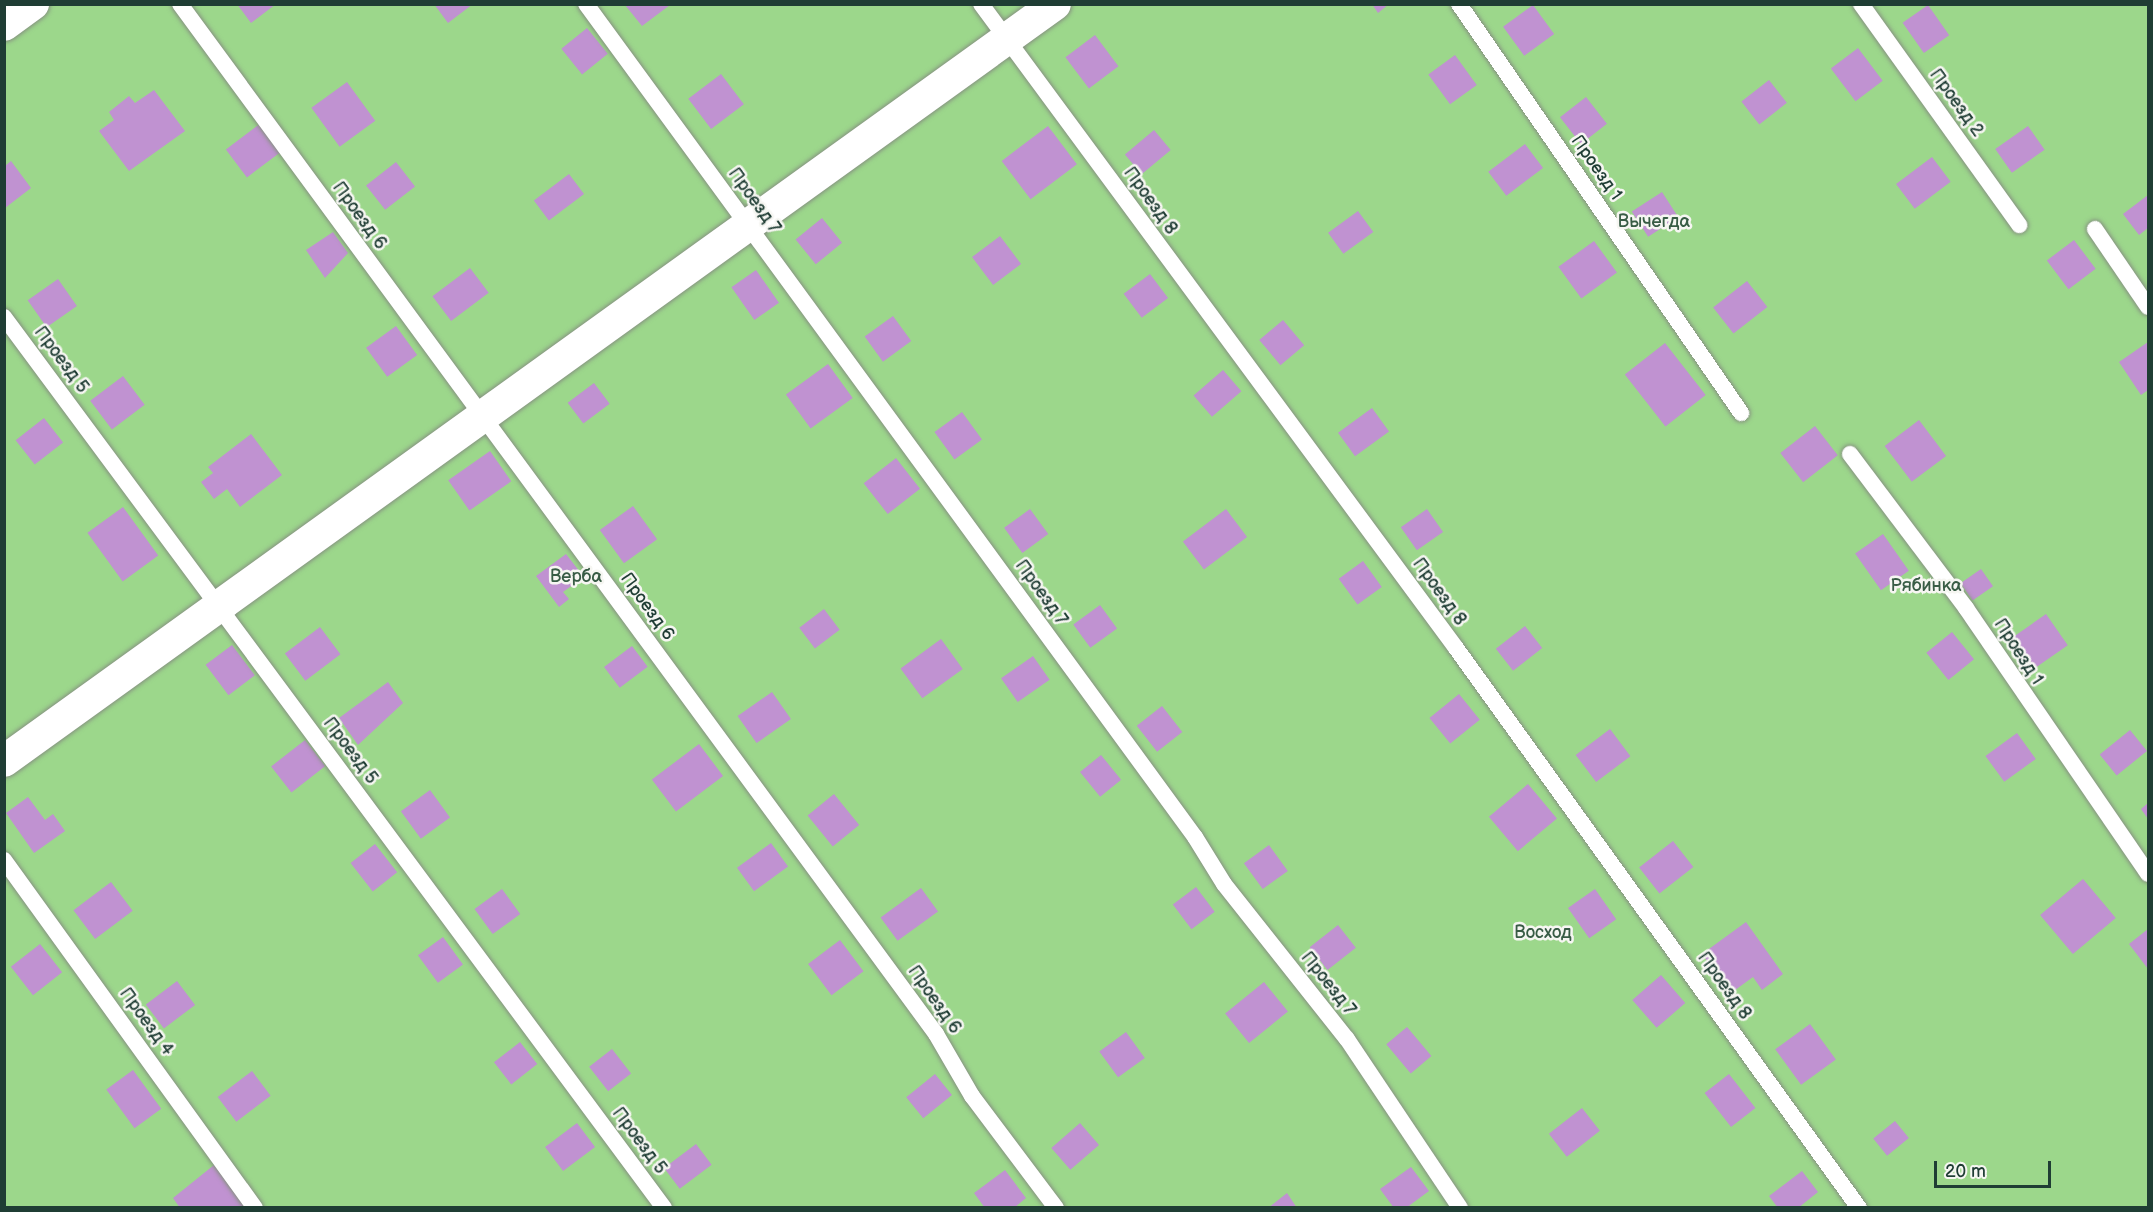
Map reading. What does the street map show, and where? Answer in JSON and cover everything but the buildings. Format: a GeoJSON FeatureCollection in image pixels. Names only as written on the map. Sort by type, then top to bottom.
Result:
{"type":"FeatureCollection","features":[{"type":"Feature","properties":{"kind":"street"},"geometry":{"type":"LineString","coordinates":[[4,25],[33,4]]}},
{"type":"Feature","properties":{"kind":"street"},"geometry":{"type":"LineString","coordinates":[[4,761],[482,415],[1007,41],[1055,4]]}},
{"type":"Feature","properties":{"kind":"lane","name":"Проезд 6"},"geometry":{"type":"LineString","coordinates":[[180,4],[936,1034],[972,1096],[1056,1208]]}},
{"type":"Feature","properties":{"kind":"lane","name":"Проезд 7"},"geometry":{"type":"LineString","coordinates":[[586,4],[1195,837],[1224,884],[1347,1039],[1460,1208]]}},
{"type":"Feature","properties":{"kind":"lane","name":"Проезд 8"},"geometry":{"type":"LineString","coordinates":[[981,4],[1456,648],[1859,1208]]}},
{"type":"Feature","properties":{"kind":"lane","name":"Проезд 1"},"geometry":{"type":"LineString","coordinates":[[1459,4],[1741,413]]}},
{"type":"Feature","properties":{"kind":"lane","name":"Проезд 2"},"geometry":{"type":"LineString","coordinates":[[1861,4],[2019,225]]}},
{"type":"Feature","properties":{"kind":"lane"},"geometry":{"type":"LineString","coordinates":[[2095,229],[2148,307]]}},
{"type":"Feature","properties":{"kind":"lane","name":"Проезд 5"},"geometry":{"type":"LineString","coordinates":[[4,318],[664,1208]]}},
{"type":"Feature","properties":{"kind":"lane","name":"Проезд 1"},"geometry":{"type":"LineString","coordinates":[[1850,454],[1966,608],[2148,874]]}},
{"type":"Feature","properties":{"kind":"lane","name":"Проезд 4"},"geometry":{"type":"LineString","coordinates":[[4,860],[255,1208]]}},
{"type":"Feature","properties":{"kind":"green space"},"geometry":{"type":"Polygon","coordinates":[[[4,5],[2148,5],[2148,1207],[4,1207],[4,5]]]}},
{"type":"Feature","properties":{"kind":"park label","name":"Вычегда"},"geometry":{"type":"Point","coordinates":[1654,222]}},
{"type":"Feature","properties":{"kind":"park label","name":"Верба"},"geometry":{"type":"Point","coordinates":[576,577]}},
{"type":"Feature","properties":{"kind":"park label","name":"Рябинка"},"geometry":{"type":"Point","coordinates":[1926,586]}},
{"type":"Feature","properties":{"kind":"park label","name":"Восход"},"geometry":{"type":"Point","coordinates":[1543,933]}}]}
